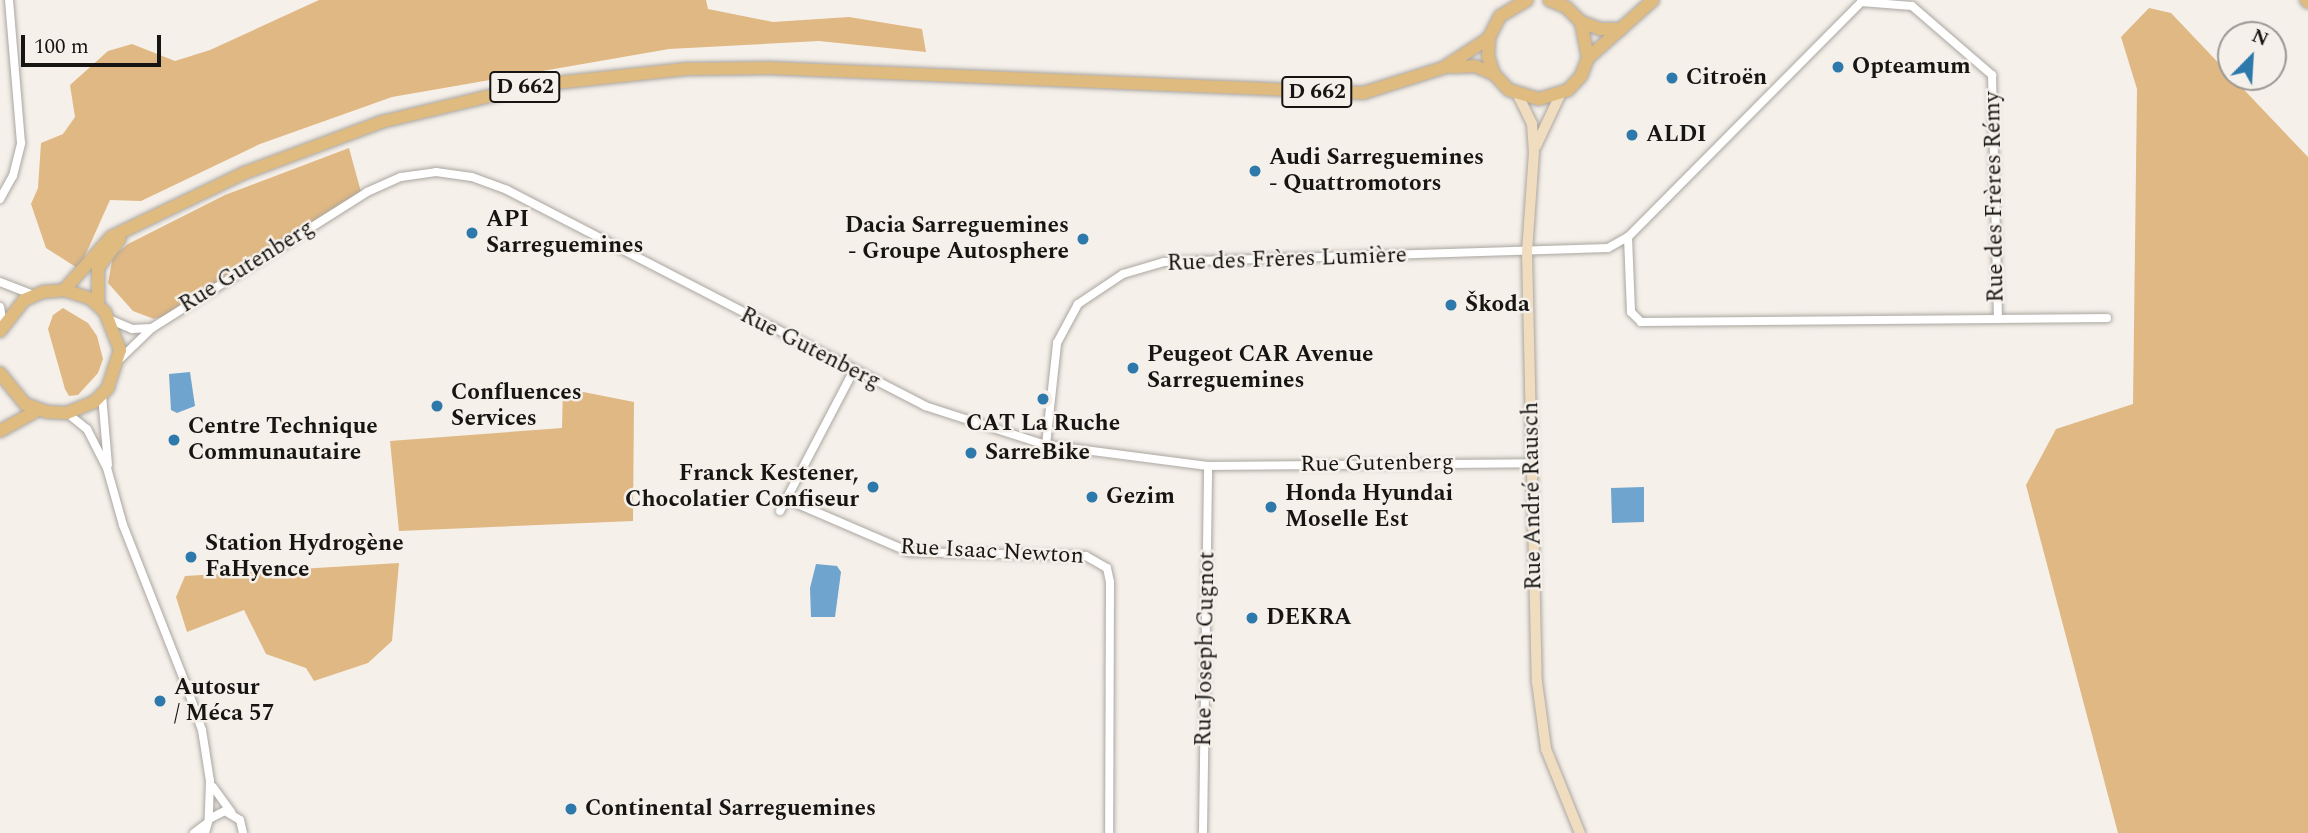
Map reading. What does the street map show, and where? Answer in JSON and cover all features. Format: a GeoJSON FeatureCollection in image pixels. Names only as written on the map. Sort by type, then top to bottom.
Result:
{"type":"FeatureCollection","features":[{"type":"Feature","properties":{"kind":"main road"},"geometry":{"type":"LineString","coordinates":[[1522,1],[1500,16],[1489,38],[1488,56],[1494,74],[1518,95],[1539,99],[1560,94],[1575,83],[1588,58],[1653,0]]}},
{"type":"Feature","properties":{"kind":"main road"},"geometry":{"type":"LineString","coordinates":[[1554,1],[1581,22],[1600,29],[1622,29]]}},
{"type":"Feature","properties":{"kind":"main road"},"geometry":{"type":"LineString","coordinates":[[1581,22],[1588,58]]}},
{"type":"Feature","properties":{"kind":"main road","name":"D 662"},"geometry":{"type":"LineString","coordinates":[[64,290],[102,245],[244,173],[334,138],[456,102],[580,79],[686,69],[769,68],[994,81],[1188,82],[1340,94],[1383,89],[1443,68],[1489,38]]}},
{"type":"Feature","properties":{"kind":"main road","name":"D 662"},"geometry":{"type":"LineString","coordinates":[[1443,68],[1475,66],[1494,74]]}},
{"type":"Feature","properties":{"kind":"main road","name":"D 662"},"geometry":{"type":"LineString","coordinates":[[99,305],[98,268],[127,231]]}},
{"type":"Feature","properties":{"kind":"main road"},"geometry":{"type":"LineString","coordinates":[[0,373],[14,395],[38,410],[67,413],[102,395],[119,360],[111,320],[99,305],[64,290],[34,295],[16,307],[1,327]]}},
{"type":"Feature","properties":{"kind":"main road"},"geometry":{"type":"LineString","coordinates":[[0,431],[38,410]]}},
{"type":"Feature","properties":{"kind":"street"},"geometry":{"type":"LineString","coordinates":[[0,199],[13,176],[21,142],[9,0]]}},
{"type":"Feature","properties":{"kind":"street","name":"Rue des Frères Rémy"},"geometry":{"type":"LineString","coordinates":[[1527,252],[1608,248],[1628,237],[1861,2],[1912,6],[1992,75],[1998,319],[1642,322],[1631,312],[1628,237]]}},
{"type":"Feature","properties":{"kind":"street","name":"Rue André Rausch"},"geometry":{"type":"LineString","coordinates":[[1534,152],[1541,127],[1560,94]]}},
{"type":"Feature","properties":{"kind":"street","name":"Rue André Rausch"},"geometry":{"type":"LineString","coordinates":[[1518,95],[1532,124],[1534,152],[1527,252],[1536,682],[1546,749],[1580,833]]}},
{"type":"Feature","properties":{"kind":"street","name":"Rue Gutenberg"},"geometry":{"type":"LineString","coordinates":[[119,360],[152,327],[367,192],[401,177],[436,172],[472,177],[507,190],[853,372],[925,406],[1046,445],[1208,466],[1532,463]]}},
{"type":"Feature","properties":{"kind":"street","name":"Rue des Frères Lumière"},"geometry":{"type":"LineString","coordinates":[[1046,445],[1057,343],[1078,304],[1123,274],[1164,262],[1527,252]]}},
{"type":"Feature","properties":{"kind":"street"},"geometry":{"type":"LineString","coordinates":[[0,282],[34,295]]}},
{"type":"Feature","properties":{"kind":"street"},"geometry":{"type":"LineString","coordinates":[[0,307],[1,327]]}},
{"type":"Feature","properties":{"kind":"street"},"geometry":{"type":"LineString","coordinates":[[1998,319],[2108,318]]}},
{"type":"Feature","properties":{"kind":"street"},"geometry":{"type":"LineString","coordinates":[[111,320],[132,329],[152,327]]}},
{"type":"Feature","properties":{"kind":"street"},"geometry":{"type":"LineString","coordinates":[[780,511],[853,372]]}},
{"type":"Feature","properties":{"kind":"street"},"geometry":{"type":"LineString","coordinates":[[102,395],[107,468]]}},
{"type":"Feature","properties":{"kind":"street"},"geometry":{"type":"LineString","coordinates":[[67,413],[87,429],[107,468],[123,525],[201,726],[210,781],[207,825]]}},
{"type":"Feature","properties":{"kind":"street","name":"Rue Joseph Cugnot"},"geometry":{"type":"LineString","coordinates":[[1203,833],[1208,466]]}},
{"type":"Feature","properties":{"kind":"street","name":"Rue Isaac Newton"},"geometry":{"type":"LineString","coordinates":[[786,499],[909,552],[1086,556],[1107,568],[1110,582],[1109,833]]}},
{"type":"Feature","properties":{"kind":"street"},"geometry":{"type":"LineString","coordinates":[[210,781],[231,813],[240,820],[243,833]]}},
{"type":"Feature","properties":{"kind":"street"},"geometry":{"type":"LineString","coordinates":[[194,833],[207,825],[219,812],[231,813]]}},
{"type":"Feature","properties":{"kind":"shaded area"},"geometry":{"type":"Polygon","coordinates":[[[319,0],[706,0],[708,9],[773,22],[849,17],[922,29],[926,52],[819,41],[669,49],[392,97],[260,144],[141,201],[110,200],[79,269],[46,248],[31,204],[38,188],[41,143],[63,134],[75,117],[70,85],[108,51],[132,44],[175,61],[210,50],[319,0]]]}},
{"type":"Feature","properties":{"kind":"shaded area"},"geometry":{"type":"Polygon","coordinates":[[[2149,8],[2171,13],[2217,61],[2217,91],[2245,91],[2308,157],[2308,833],[2118,833],[2026,485],[2056,429],[2133,404],[2137,89],[2121,37],[2149,8]]]}},
{"type":"Feature","properties":{"kind":"shaded area"},"geometry":{"type":"Polygon","coordinates":[[[349,148],[361,192],[164,316],[154,319],[133,311],[108,283],[113,256],[128,244],[225,195],[349,148]]]}},
{"type":"Feature","properties":{"kind":"shaded area"},"geometry":{"type":"Polygon","coordinates":[[[63,308],[88,323],[97,336],[103,359],[98,373],[78,395],[69,396],[65,389],[48,329],[53,315],[63,308]]]}},
{"type":"Feature","properties":{"kind":"shaded area"},"geometry":{"type":"Polygon","coordinates":[[[563,388],[634,402],[633,521],[399,531],[390,441],[562,428],[563,388]]]}},
{"type":"Feature","properties":{"kind":"shaded area"},"geometry":{"type":"Polygon","coordinates":[[[399,563],[392,641],[368,663],[314,681],[306,668],[266,654],[244,610],[187,632],[176,597],[185,576],[399,563]]]}},
{"type":"Feature","properties":{"kind":"water"},"geometry":{"type":"Polygon","coordinates":[[[190,372],[195,406],[177,413],[171,410],[169,374],[190,372]]]}},
{"type":"Feature","properties":{"kind":"water"},"geometry":{"type":"Polygon","coordinates":[[[1644,487],[1644,522],[1612,523],[1611,488],[1644,487]]]}},
{"type":"Feature","properties":{"kind":"water"},"geometry":{"type":"Polygon","coordinates":[[[816,564],[837,566],[841,572],[835,617],[811,617],[810,588],[816,564]]]}},
{"type":"Feature","properties":{"kind":"place","name":"Opteamum"},"geometry":{"type":"Point","coordinates":[1838,67]}},
{"type":"Feature","properties":{"kind":"place","name":"Citroën"},"geometry":{"type":"Point","coordinates":[1672,78]}},
{"type":"Feature","properties":{"kind":"place","name":"ALDI"},"geometry":{"type":"Point","coordinates":[1632,135]}},
{"type":"Feature","properties":{"kind":"place","name":"Audi Sarreguemines - Quattromotors"},"geometry":{"type":"Point","coordinates":[1255,171]}},
{"type":"Feature","properties":{"kind":"place","name":"API Sarreguemines"},"geometry":{"type":"Point","coordinates":[472,233]}},
{"type":"Feature","properties":{"kind":"place","name":"Dacia Sarreguemines - Groupe Autosphere"},"geometry":{"type":"Point","coordinates":[1083,239]}},
{"type":"Feature","properties":{"kind":"place","name":"Škoda"},"geometry":{"type":"Point","coordinates":[1451,305]}},
{"type":"Feature","properties":{"kind":"place","name":"Peugeot CAR Avenue Sarreguemines"},"geometry":{"type":"Point","coordinates":[1133,368]}},
{"type":"Feature","properties":{"kind":"place","name":"CAT La Ruche"},"geometry":{"type":"Point","coordinates":[1043,399]}},
{"type":"Feature","properties":{"kind":"place","name":"Confluences Services"},"geometry":{"type":"Point","coordinates":[437,406]}},
{"type":"Feature","properties":{"kind":"place","name":"Centre Technique Communautaire"},"geometry":{"type":"Point","coordinates":[174,440]}},
{"type":"Feature","properties":{"kind":"place","name":"SarreBike"},"geometry":{"type":"Point","coordinates":[971,453]}},
{"type":"Feature","properties":{"kind":"place","name":"Franck Kestener, Chocolatier Confiseur"},"geometry":{"type":"Point","coordinates":[873,487]}},
{"type":"Feature","properties":{"kind":"place","name":"Gezim"},"geometry":{"type":"Point","coordinates":[1092,497]}},
{"type":"Feature","properties":{"kind":"place","name":"Honda Hyundai Moselle Est"},"geometry":{"type":"Point","coordinates":[1271,507]}},
{"type":"Feature","properties":{"kind":"place","name":"Station Hydrogène FaHyence"},"geometry":{"type":"Point","coordinates":[191,557]}},
{"type":"Feature","properties":{"kind":"place","name":"DEKRA"},"geometry":{"type":"Point","coordinates":[1252,618]}},
{"type":"Feature","properties":{"kind":"place","name":"Autosur / Méca 57"},"geometry":{"type":"Point","coordinates":[160,701]}},
{"type":"Feature","properties":{"kind":"place","name":"Continental Sarreguemines"},"geometry":{"type":"Point","coordinates":[571,809]}}]}
